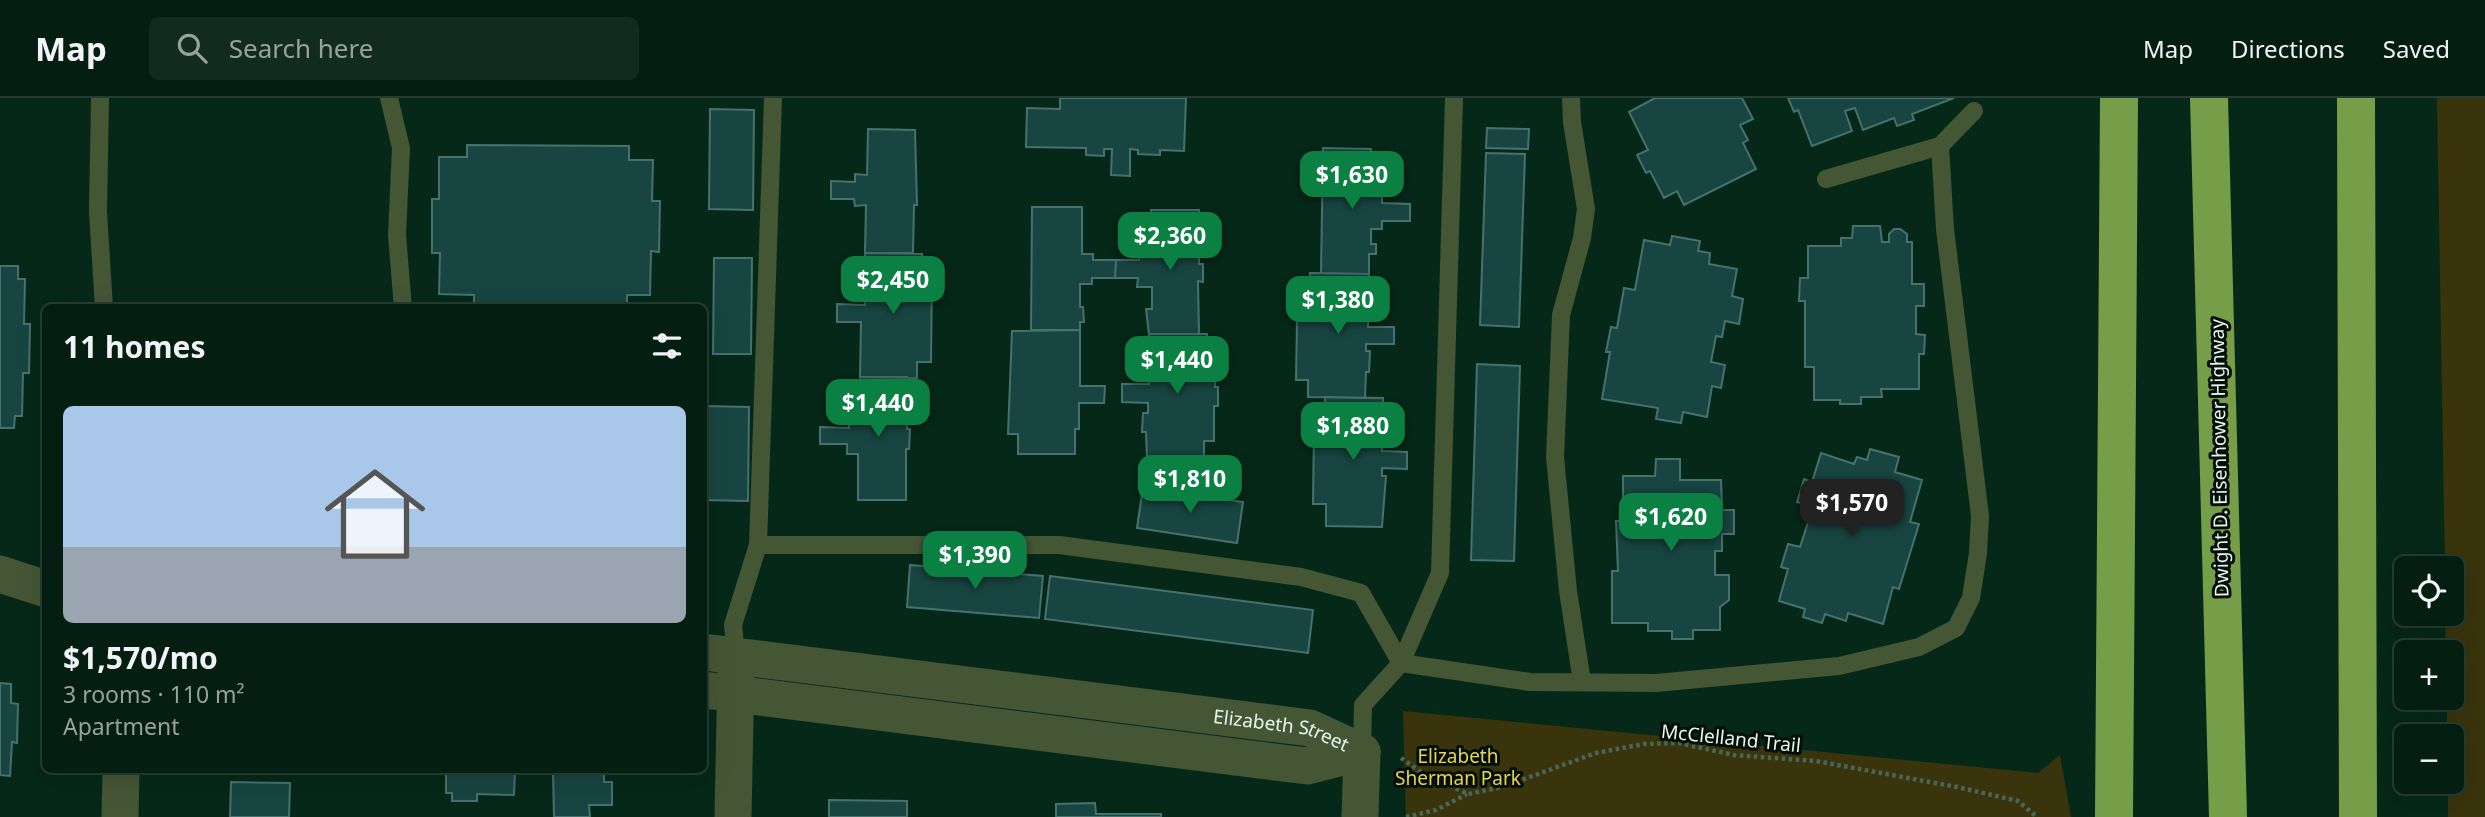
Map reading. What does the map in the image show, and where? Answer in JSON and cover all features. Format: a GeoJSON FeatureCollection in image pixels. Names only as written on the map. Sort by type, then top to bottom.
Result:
{"type":"FeatureCollection","features":[{"type":"Feature","properties":{"kind":"highway"},"geometry":{"type":"LineString","coordinates":[[2114,817],[2119,98]]}},
{"type":"Feature","properties":{"kind":"highway","name":"Dwight D. Eisenhower Highway"},"geometry":{"type":"LineString","coordinates":[[2210,98],[2228,817]]}},
{"type":"Feature","properties":{"kind":"highway"},"geometry":{"type":"LineString","coordinates":[[2356,98],[2358,817]]}},
{"type":"Feature","properties":{"kind":"street"},"geometry":{"type":"LineString","coordinates":[[0,574],[42,588]]}},
{"type":"Feature","properties":{"kind":"street"},"geometry":{"type":"LineString","coordinates":[[720,653],[719,691],[733,817]]}},
{"type":"Feature","properties":{"kind":"street","name":"Elizabeth Street"},"geometry":{"type":"LineString","coordinates":[[720,653],[1310,728],[1362,752]]}},
{"type":"Feature","properties":{"kind":"street","name":"Elizabeth Street"},"geometry":{"type":"LineString","coordinates":[[719,691],[1307,766],[1362,752]]}},
{"type":"Feature","properties":{"kind":"street"},"geometry":{"type":"LineString","coordinates":[[1360,817],[1362,752]]}},
{"type":"Feature","properties":{"kind":"street"},"geometry":{"type":"LineString","coordinates":[[120,817],[121,773]]}},
{"type":"Feature","properties":{"kind":"lane"},"geometry":{"type":"LineString","coordinates":[[100,98],[98,212],[104,304]]}},
{"type":"Feature","properties":{"kind":"lane"},"geometry":{"type":"LineString","coordinates":[[389,98],[401,149],[397,235],[403,304]]}},
{"type":"Feature","properties":{"kind":"lane"},"geometry":{"type":"LineString","coordinates":[[720,653],[733,625],[758,545],[773,98]]}},
{"type":"Feature","properties":{"kind":"lane"},"geometry":{"type":"LineString","coordinates":[[1362,752],[1363,705],[1401,663],[1440,573],[1454,98]]}},
{"type":"Feature","properties":{"kind":"lane"},"geometry":{"type":"LineString","coordinates":[[1571,98],[1572,122],[1586,209],[1582,238],[1561,316],[1555,457],[1568,591],[1582,682]]}},
{"type":"Feature","properties":{"kind":"lane"},"geometry":{"type":"LineString","coordinates":[[1826,179],[1940,146],[1974,111]]}},
{"type":"Feature","properties":{"kind":"lane"},"geometry":{"type":"LineString","coordinates":[[1401,663],[1530,682],[1656,683],[1839,666],[1919,648],[1956,628],[1971,598],[1980,516],[1945,229],[1940,146]]}},
{"type":"Feature","properties":{"kind":"lane"},"geometry":{"type":"LineString","coordinates":[[758,545],[1059,545],[1301,577],[1361,593],[1401,663]]}},
{"type":"Feature","properties":{"kind":"path","name":"McClelland Trail"},"geometry":{"type":"LineString","coordinates":[[1406,817],[1436,810],[1468,793],[1502,787],[1596,753],[1644,744],[1679,743],[1734,755],[1816,761],[1957,787],[2018,801],[2037,817]]}},
{"type":"Feature","properties":{"kind":"path"},"geometry":{"type":"LineString","coordinates":[[1398,755],[1424,774],[1468,793]]}},
{"type":"Feature","properties":{"kind":"path"},"geometry":{"type":"LineString","coordinates":[[1398,773],[1424,774]]}},
{"type":"Feature","properties":{"kind":"green space"},"geometry":{"type":"Polygon","coordinates":[[[2437,98],[2485,98],[2485,817],[2448,817],[2448,794],[2464,794],[2464,724],[2447,724],[2447,710],[2464,710],[2464,640],[2446,640],[2445,626],[2464,626],[2464,556],[2445,556],[2437,98]]]}},
{"type":"Feature","properties":{"kind":"green space","name":"Elizabeth Sherman Park"},"geometry":{"type":"Polygon","coordinates":[[[1403,711],[2038,773],[2060,755],[2071,817],[1406,817],[1403,711]]]}},
{"type":"Feature","properties":{"kind":"building"},"geometry":{"type":"Polygon","coordinates":[[[1060,98],[1186,98],[1184,151],[1160,150],[1160,155],[1138,154],[1138,150],[1130,149],[1130,176],[1111,175],[1112,149],[1104,149],[1104,156],[1086,155],[1086,148],[1026,147],[1027,108],[1060,109],[1060,98]]]}},
{"type":"Feature","properties":{"kind":"building"},"geometry":{"type":"Polygon","coordinates":[[[1655,98],[1742,98],[1753,119],[1740,125],[1748,140],[1743,143],[1756,169],[1684,205],[1677,191],[1664,198],[1650,171],[1646,173],[1637,155],[1648,150],[1629,112],[1655,98]]]}},
{"type":"Feature","properties":{"kind":"building"},"geometry":{"type":"Polygon","coordinates":[[[1788,98],[1954,98],[1912,114],[1914,120],[1897,126],[1894,118],[1863,130],[1855,108],[1845,111],[1852,131],[1812,146],[1798,110],[1794,112],[1788,98]]]}},
{"type":"Feature","properties":{"kind":"building"},"geometry":{"type":"Polygon","coordinates":[[[710,109],[754,110],[753,210],[709,209],[710,109]]]}},
{"type":"Feature","properties":{"kind":"building"},"geometry":{"type":"Polygon","coordinates":[[[1487,128],[1529,129],[1528,149],[1486,148],[1487,128]]]}},
{"type":"Feature","properties":{"kind":"building"},"geometry":{"type":"Polygon","coordinates":[[[868,129],[915,130],[917,205],[914,205],[913,253],[865,253],[866,205],[855,206],[854,199],[831,199],[831,181],[855,182],[855,174],[867,175],[868,129]]]}},
{"type":"Feature","properties":{"kind":"building"},"geometry":{"type":"Polygon","coordinates":[[[467,145],[629,146],[629,160],[653,160],[652,201],[660,201],[659,252],[651,251],[650,295],[627,295],[627,304],[474,304],[474,295],[439,294],[440,253],[432,253],[432,199],[439,199],[439,157],[467,157],[467,145]]]}},
{"type":"Feature","properties":{"kind":"building"},"geometry":{"type":"Polygon","coordinates":[[[1323,148],[1371,149],[1371,159],[1375,159],[1375,175],[1371,175],[1370,195],[1382,195],[1382,203],[1410,204],[1410,221],[1382,221],[1382,229],[1371,229],[1371,244],[1376,244],[1376,254],[1369,254],[1369,274],[1321,273],[1323,148]]]}},
{"type":"Feature","properties":{"kind":"building"},"geometry":{"type":"Polygon","coordinates":[[[1486,153],[1525,154],[1519,327],[1480,325],[1486,153]]]}},
{"type":"Feature","properties":{"kind":"building"},"geometry":{"type":"Polygon","coordinates":[[[1032,207],[1082,207],[1082,254],[1093,254],[1093,260],[1116,260],[1115,278],[1092,278],[1092,284],[1080,284],[1080,307],[1083,307],[1084,322],[1080,322],[1080,330],[1031,330],[1032,207]]]}},
{"type":"Feature","properties":{"kind":"building"},"geometry":{"type":"Polygon","coordinates":[[[1151,210],[1199,210],[1199,264],[1203,264],[1203,282],[1198,281],[1199,334],[1149,334],[1146,309],[1152,309],[1152,287],[1137,287],[1138,278],[1115,278],[1116,260],[1139,260],[1139,255],[1151,255],[1151,210]]]}},
{"type":"Feature","properties":{"kind":"building"},"geometry":{"type":"Polygon","coordinates":[[[1853,226],[1880,226],[1882,242],[1889,242],[1889,234],[1894,229],[1900,229],[1907,234],[1907,242],[1912,242],[1912,284],[1924,284],[1924,306],[1916,306],[1916,334],[1925,335],[1924,354],[1919,354],[1919,389],[1881,389],[1882,397],[1861,397],[1861,404],[1840,404],[1840,400],[1814,400],[1814,367],[1805,367],[1805,301],[1799,301],[1800,278],[1808,278],[1808,246],[1841,246],[1841,238],[1852,238],[1853,226]]]}},
{"type":"Feature","properties":{"kind":"building"},"geometry":{"type":"Polygon","coordinates":[[[1672,236],[1700,241],[1698,251],[1710,253],[1709,264],[1737,269],[1732,296],[1743,299],[1739,324],[1725,321],[1722,337],[1716,336],[1711,362],[1725,365],[1721,388],[1712,386],[1707,417],[1683,412],[1681,423],[1656,419],[1658,408],[1602,399],[1610,352],[1606,352],[1611,327],[1617,328],[1624,288],[1635,290],[1644,240],[1670,245],[1672,236]]]}},
{"type":"Feature","properties":{"kind":"building"},"geometry":{"type":"Polygon","coordinates":[[[865,253],[922,254],[922,271],[932,271],[931,362],[917,362],[917,378],[860,377],[861,322],[837,322],[837,304],[865,305],[865,253]]]}},
{"type":"Feature","properties":{"kind":"building"},"geometry":{"type":"Polygon","coordinates":[[[714,258],[752,258],[751,354],[713,354],[714,258]]]}},
{"type":"Feature","properties":{"kind":"building"},"geometry":{"type":"Polygon","coordinates":[[[0,266],[18,266],[18,279],[25,279],[24,324],[30,324],[29,373],[23,373],[22,416],[15,416],[14,428],[0,428],[0,266]]]}},
{"type":"Feature","properties":{"kind":"building"},"geometry":{"type":"Polygon","coordinates":[[[1310,273],[1369,274],[1372,319],[1368,319],[1368,327],[1394,327],[1394,344],[1366,344],[1366,351],[1370,351],[1365,398],[1308,397],[1308,380],[1296,380],[1297,319],[1309,319],[1310,273]]]}},
{"type":"Feature","properties":{"kind":"building"},"geometry":{"type":"Polygon","coordinates":[[[1080,330],[1080,386],[1105,386],[1104,403],[1079,403],[1075,454],[1018,454],[1018,434],[1008,434],[1012,331],[1080,330]]]}},
{"type":"Feature","properties":{"kind":"building"},"geometry":{"type":"Polygon","coordinates":[[[1149,334],[1207,334],[1206,351],[1215,351],[1218,406],[1214,406],[1214,441],[1204,441],[1204,457],[1147,458],[1146,432],[1142,432],[1143,413],[1148,413],[1148,403],[1122,402],[1122,384],[1149,384],[1149,334]]]}},
{"type":"Feature","properties":{"kind":"building"},"geometry":{"type":"Polygon","coordinates":[[[1477,364],[1520,366],[1514,561],[1471,560],[1477,364]]]}},
{"type":"Feature","properties":{"kind":"building"},"geometry":{"type":"Polygon","coordinates":[[[860,377],[907,377],[907,429],[910,429],[909,449],[906,449],[906,500],[858,500],[858,454],[847,454],[847,444],[820,444],[820,427],[849,428],[849,422],[860,422],[860,377]]]}},
{"type":"Feature","properties":{"kind":"building"},"geometry":{"type":"Polygon","coordinates":[[[1325,397],[1383,398],[1383,422],[1387,422],[1386,443],[1382,443],[1382,451],[1407,452],[1407,469],[1382,468],[1382,476],[1386,476],[1382,527],[1326,526],[1326,504],[1313,504],[1314,428],[1324,428],[1325,397]]]}},
{"type":"Feature","properties":{"kind":"building"},"geometry":{"type":"Polygon","coordinates":[[[707,406],[749,407],[748,501],[707,500],[707,406]]]}},
{"type":"Feature","properties":{"kind":"building"},"geometry":{"type":"Polygon","coordinates":[[[1870,449],[1899,457],[1895,472],[1922,480],[1910,522],[1919,524],[1899,589],[1893,587],[1883,624],[1848,613],[1846,621],[1825,614],[1822,623],[1803,617],[1805,609],[1779,601],[1788,569],[1781,567],[1788,544],[1800,547],[1813,507],[1797,502],[1804,479],[1812,482],[1821,453],[1854,464],[1857,457],[1867,460],[1870,449]]]}},
{"type":"Feature","properties":{"kind":"building"},"geometry":{"type":"Polygon","coordinates":[[[1656,459],[1680,459],[1680,480],[1721,480],[1722,510],[1734,510],[1734,534],[1722,534],[1722,551],[1715,551],[1715,575],[1729,575],[1729,600],[1720,607],[1720,630],[1693,630],[1693,639],[1672,639],[1672,631],[1648,631],[1648,623],[1612,623],[1612,571],[1618,571],[1616,521],[1623,521],[1623,476],[1655,476],[1656,459]]]}},
{"type":"Feature","properties":{"kind":"building"},"geometry":{"type":"Polygon","coordinates":[[[1143,487],[1243,502],[1237,543],[1137,528],[1143,487]]]}},
{"type":"Feature","properties":{"kind":"building"},"geometry":{"type":"Polygon","coordinates":[[[910,565],[1043,576],[1039,618],[907,607],[910,565]]]}},
{"type":"Feature","properties":{"kind":"building"},"geometry":{"type":"Polygon","coordinates":[[[1050,576],[1313,610],[1308,653],[1045,619],[1050,576]]]}},
{"type":"Feature","properties":{"kind":"building"},"geometry":{"type":"Polygon","coordinates":[[[0,683],[11,684],[11,703],[18,704],[17,743],[12,742],[10,776],[0,775],[0,683]]]}},
{"type":"Feature","properties":{"kind":"building"},"geometry":{"type":"Polygon","coordinates":[[[446,773],[515,773],[514,795],[477,794],[477,801],[452,801],[452,793],[446,793],[446,773]]]}},
{"type":"Feature","properties":{"kind":"building"},"geometry":{"type":"Polygon","coordinates":[[[553,773],[604,773],[604,782],[612,782],[612,805],[589,805],[590,817],[554,817],[553,773]]]}},
{"type":"Feature","properties":{"kind":"building"},"geometry":{"type":"Polygon","coordinates":[[[231,782],[290,783],[289,817],[230,817],[231,782]]]}},
{"type":"Feature","properties":{"kind":"building"},"geometry":{"type":"Polygon","coordinates":[[[829,800],[907,801],[907,817],[829,817],[829,800]]]}},
{"type":"Feature","properties":{"kind":"building"},"geometry":{"type":"Polygon","coordinates":[[[1095,803],[1096,814],[1161,814],[1161,817],[1056,817],[1056,804],[1095,803]]]}}]}
